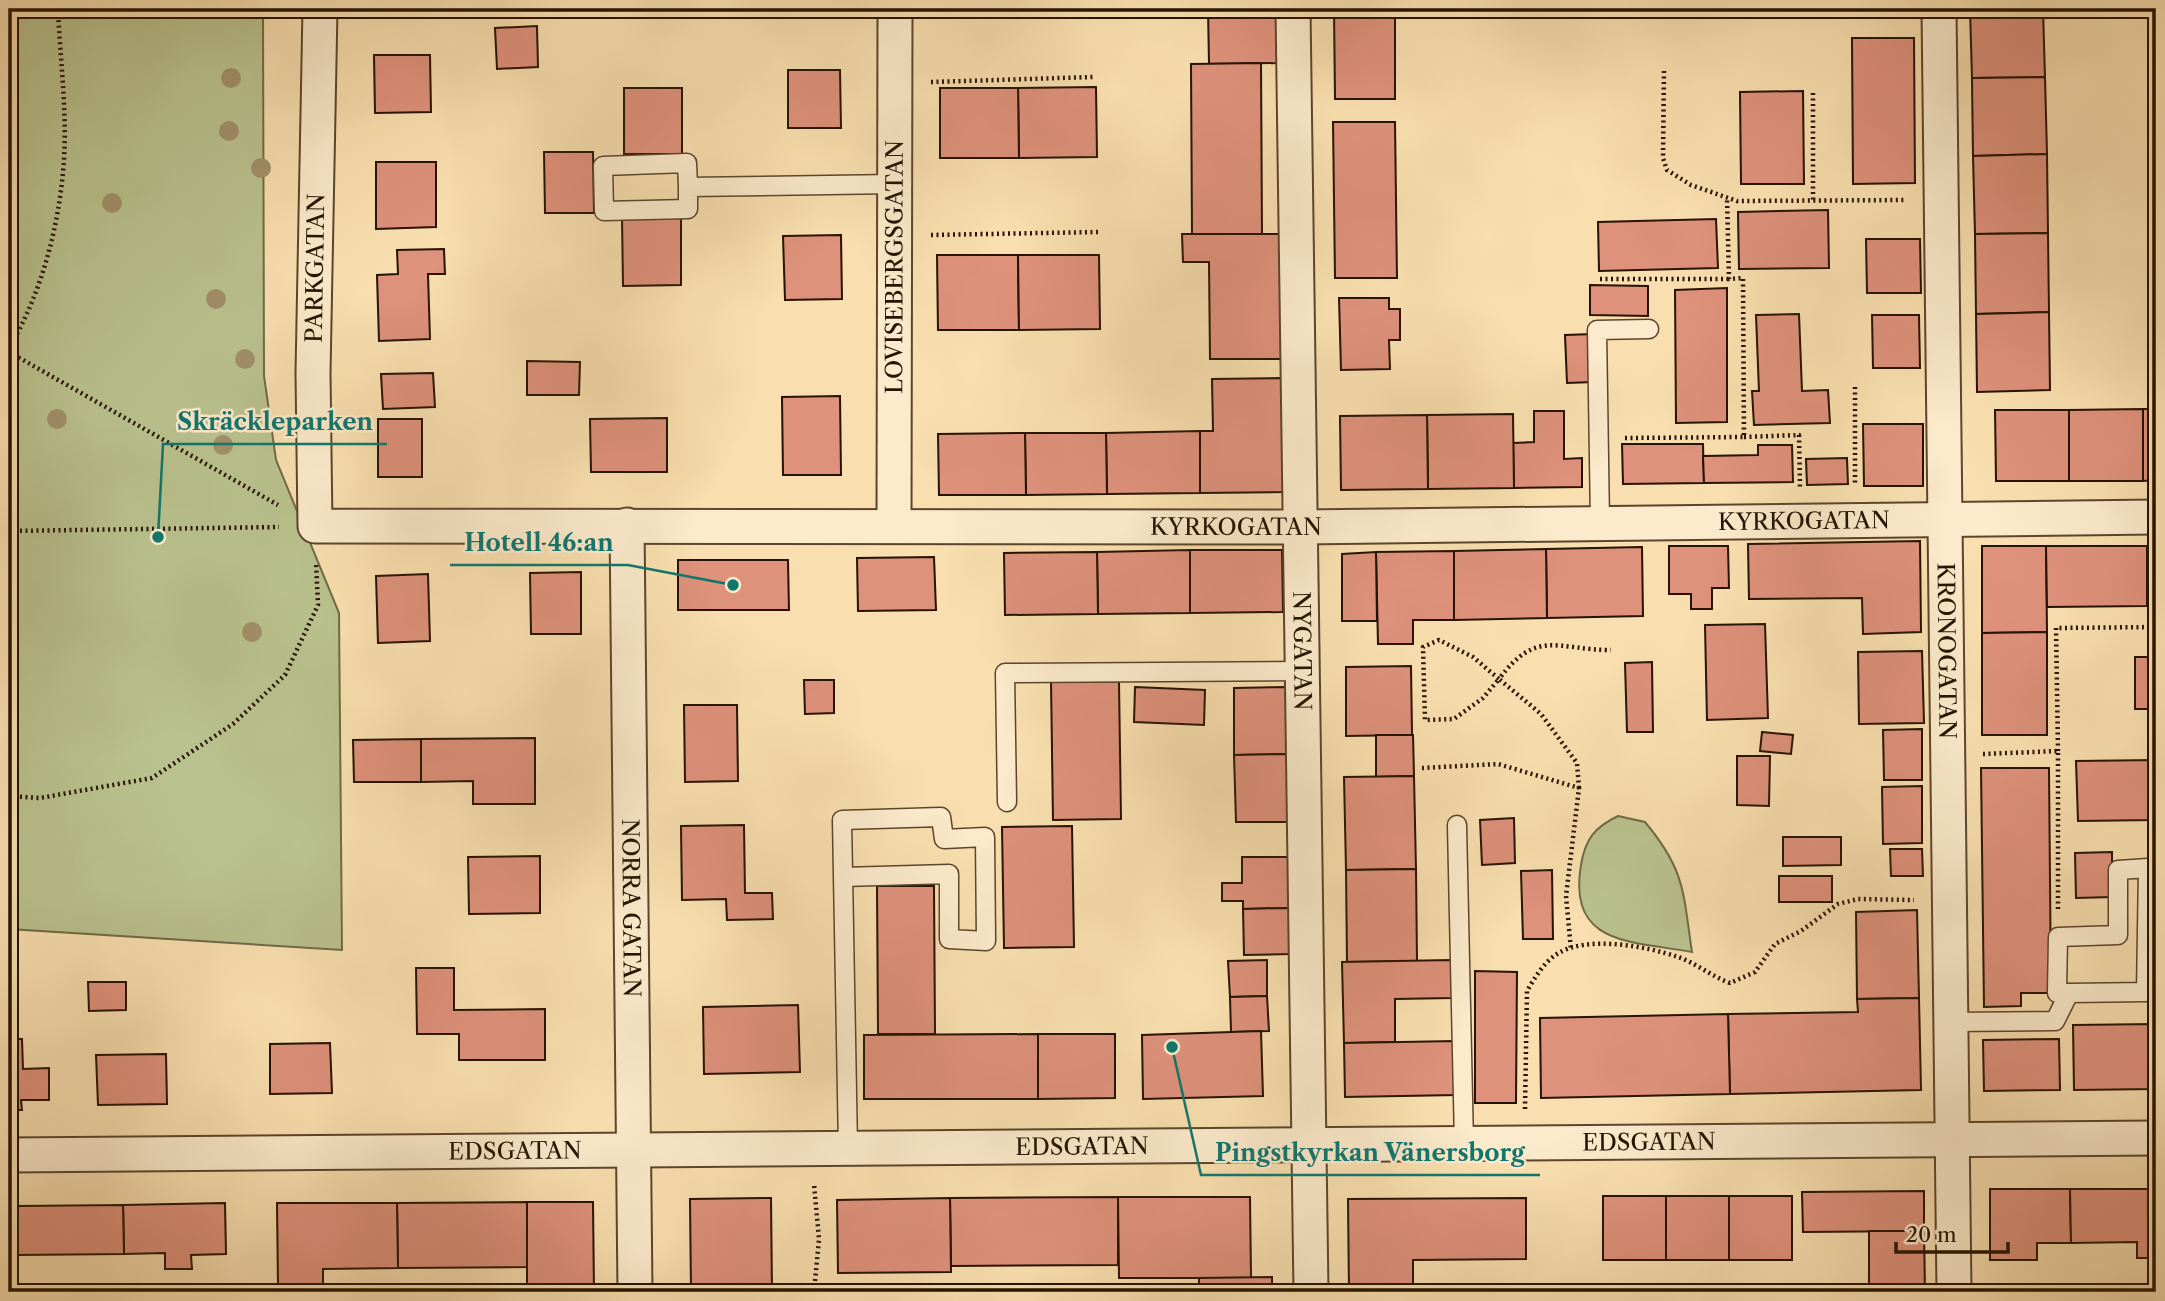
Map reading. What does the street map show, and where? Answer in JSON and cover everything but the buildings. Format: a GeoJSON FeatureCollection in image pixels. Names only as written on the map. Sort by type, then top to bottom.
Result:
{"type":"FeatureCollection","features":[{"type":"Feature","properties":{"kind":"street","name":"PARKGATAN"},"geometry":{"type":"LineString","coordinates":[[315,526],[313,373],[320,9]]}},
{"type":"Feature","properties":{"kind":"street","name":"LOVISEBERGSGATAN"},"geometry":{"type":"LineString","coordinates":[[894,526],[895,9]]}},
{"type":"Feature","properties":{"kind":"street","name":"NYGATAN"},"geometry":{"type":"LineString","coordinates":[[1293,9],[1311,1292]]}},
{"type":"Feature","properties":{"kind":"street","name":"KRONOGATAN"},"geometry":{"type":"LineString","coordinates":[[1939,9],[1954,1292]]}},
{"type":"Feature","properties":{"kind":"street","name":"KYRKOGATAN"},"geometry":{"type":"LineString","coordinates":[[315,526],[1300,527],[2156,517]]}},
{"type":"Feature","properties":{"kind":"street","name":"NORRA GATAN"},"geometry":{"type":"LineString","coordinates":[[626,525],[635,1292]]}},
{"type":"Feature","properties":{"kind":"street","name":"EDSGATAN"},"geometry":{"type":"LineString","coordinates":[[9,1155],[2156,1138]]}},
{"type":"Feature","properties":{"kind":"lane"},"geometry":{"type":"LineString","coordinates":[[687,163],[688,187],[688,209],[604,211],[603,166],[687,163]]}},
{"type":"Feature","properties":{"kind":"lane"},"geometry":{"type":"LineString","coordinates":[[688,187],[895,184]]}},
{"type":"Feature","properties":{"kind":"lane"},"geometry":{"type":"LineString","coordinates":[[1600,523],[1597,330],[1649,329]]}},
{"type":"Feature","properties":{"kind":"lane"},"geometry":{"type":"LineString","coordinates":[[1007,802],[1005,673],[1302,671]]}},
{"type":"Feature","properties":{"kind":"lane"},"geometry":{"type":"LineString","coordinates":[[843,877],[949,874],[949,939],[986,941],[985,837],[944,839],[941,817],[842,820],[843,877],[848,1148]]}},
{"type":"Feature","properties":{"kind":"lane"},"geometry":{"type":"LineString","coordinates":[[1457,825],[1464,1144]]}},
{"type":"Feature","properties":{"kind":"lane"},"geometry":{"type":"LineString","coordinates":[[2148,868],[2146,992],[2069,993],[2057,993],[2058,937],[2118,935],[2118,870],[2148,868]]}},
{"type":"Feature","properties":{"kind":"lane"},"geometry":{"type":"LineString","coordinates":[[1951,1022],[2055,1021],[2069,993]]}},
{"type":"Feature","properties":{"kind":"path"},"geometry":{"type":"LineString","coordinates":[[58,9],[64,158],[54,232],[23,324],[9,350],[315,526]]}},
{"type":"Feature","properties":{"kind":"path"},"geometry":{"type":"LineString","coordinates":[[1664,71],[1663,159],[1667,170],[1691,185],[1737,201],[1941,199]]}},
{"type":"Feature","properties":{"kind":"path"},"geometry":{"type":"LineString","coordinates":[[895,83],[1093,78]]}},
{"type":"Feature","properties":{"kind":"path"},"geometry":{"type":"LineString","coordinates":[[1813,93],[1814,201]]}},
{"type":"Feature","properties":{"kind":"path"},"geometry":{"type":"LineString","coordinates":[[1727,197],[1729,279]]}},
{"type":"Feature","properties":{"kind":"path"},"geometry":{"type":"LineString","coordinates":[[895,235],[1098,232]]}},
{"type":"Feature","properties":{"kind":"path"},"geometry":{"type":"LineString","coordinates":[[1600,279],[1743,278],[1744,436]]}},
{"type":"Feature","properties":{"kind":"path"},"geometry":{"type":"LineString","coordinates":[[1855,387],[1855,520]]}},
{"type":"Feature","properties":{"kind":"path"},"geometry":{"type":"LineString","coordinates":[[1599,438],[1799,435],[1801,521]]}},
{"type":"Feature","properties":{"kind":"path"},"geometry":{"type":"LineString","coordinates":[[9,531],[315,526]]}},
{"type":"Feature","properties":{"kind":"path"},"geometry":{"type":"LineString","coordinates":[[9,796],[40,798],[152,778],[233,724],[285,675],[318,605],[315,526]]}},
{"type":"Feature","properties":{"kind":"path"},"geometry":{"type":"LineString","coordinates":[[2058,937],[2056,628],[2156,627]]}},
{"type":"Feature","properties":{"kind":"path"},"geometry":{"type":"LineString","coordinates":[[1571,950],[1566,896],[1579,788],[1577,763],[1541,714],[1499,679],[1473,657],[1439,640],[1423,647],[1425,720],[1454,719],[1483,698],[1499,679],[1514,658],[1536,646],[1551,643],[1584,650],[1611,650]]}},
{"type":"Feature","properties":{"kind":"path"},"geometry":{"type":"LineString","coordinates":[[1947,755],[2058,751]]}},
{"type":"Feature","properties":{"kind":"path"},"geometry":{"type":"LineString","coordinates":[[1422,768],[1498,764],[1579,788]]}},
{"type":"Feature","properties":{"kind":"path"},"geometry":{"type":"LineString","coordinates":[[1525,1143],[1527,992],[1536,975],[1558,954],[1604,942],[1679,957],[1710,976],[1730,983],[1755,972],[1775,944],[1801,931],[1838,904],[1858,899],[1906,899],[1949,906]]}},
{"type":"Feature","properties":{"kind":"path"},"geometry":{"type":"LineString","coordinates":[[811,1149],[819,1239],[814,1292]]}},
{"type":"Feature","properties":{"kind":"green space"},"geometry":{"type":"Polygon","coordinates":[[[9,9],[263,9],[264,376],[276,460],[339,613],[342,950],[9,929],[9,9]]]}},
{"type":"Feature","properties":{"kind":"green space"},"geometry":{"type":"Polygon","coordinates":[[[1618,816],[1645,822],[1676,869],[1684,898],[1692,952],[1627,941],[1609,935],[1594,925],[1584,911],[1579,892],[1585,848],[1597,829],[1618,816]]]}},
{"type":"Feature","properties":{"kind":"place","name":"Skräckleparken"},"geometry":{"type":"Point","coordinates":[158,537]}},
{"type":"Feature","properties":{"kind":"place","name":"Hotell 46:an"},"geometry":{"type":"Point","coordinates":[733,585]}},
{"type":"Feature","properties":{"kind":"place","name":"Pingstkyrkan Vänersborg"},"geometry":{"type":"Point","coordinates":[1172,1047]}}]}
